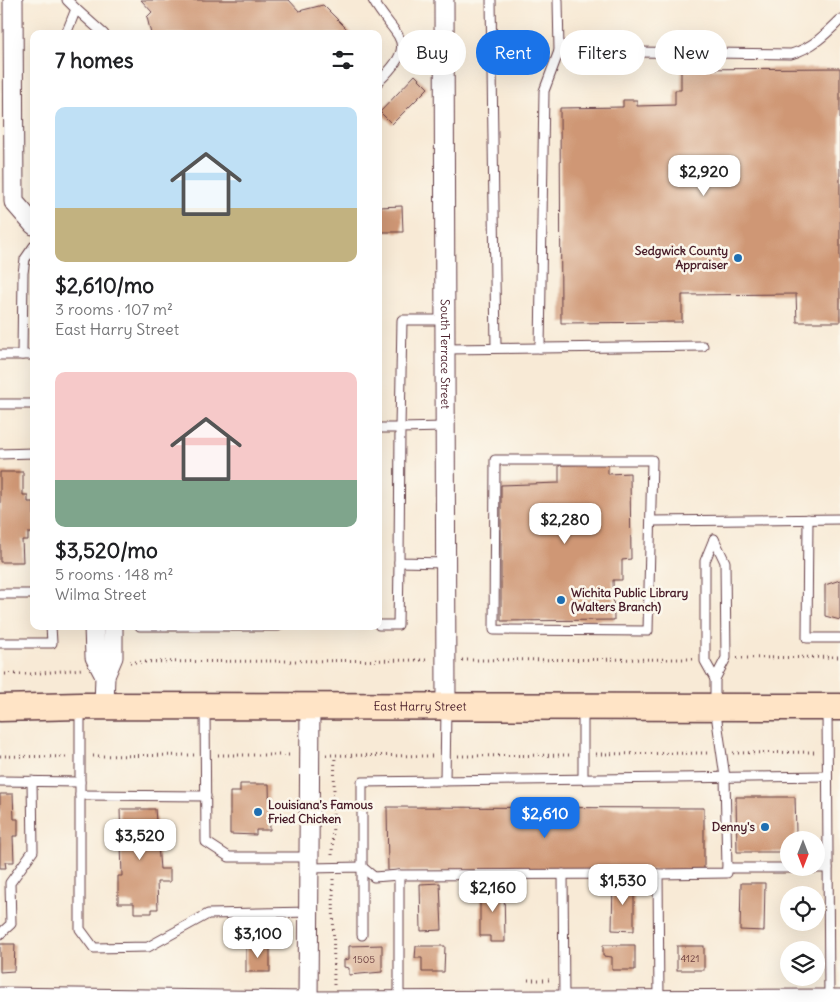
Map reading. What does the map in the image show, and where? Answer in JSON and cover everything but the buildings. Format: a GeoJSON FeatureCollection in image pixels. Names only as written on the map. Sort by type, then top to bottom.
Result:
{"type":"FeatureCollection","features":[{"type":"Feature","properties":{"kind":"main road","name":"East Harry Street"},"geometry":{"type":"LineString","coordinates":[[0,708],[92,706],[446,708],[833,707]]}},
{"type":"Feature","properties":{"kind":"street"},"geometry":{"type":"LineString","coordinates":[[13,0],[14,202],[30,220]]}},
{"type":"Feature","properties":{"kind":"street","name":"South Terrace Street"},"geometry":{"type":"LineString","coordinates":[[444,0],[443,320],[446,708]]}},
{"type":"Feature","properties":{"kind":"street"},"geometry":{"type":"LineString","coordinates":[[94,630],[95,656],[105,669]]}},
{"type":"Feature","properties":{"kind":"street"},"geometry":{"type":"LineString","coordinates":[[92,706],[105,669],[113,657],[113,630]]}},
{"type":"Feature","properties":{"kind":"street"},"geometry":{"type":"LineString","coordinates":[[308,1002],[310,707]]}},
{"type":"Feature","properties":{"kind":"street"},"geometry":{"type":"LineString","coordinates":[[0,997],[308,1002],[527,1001],[564,999],[835,999]]}},
{"type":"Feature","properties":{"kind":"lane"},"geometry":{"type":"LineString","coordinates":[[67,0],[100,30]]}},
{"type":"Feature","properties":{"kind":"lane"},"geometry":{"type":"LineString","coordinates":[[372,0],[397,32],[402,50],[395,66],[382,78]]}},
{"type":"Feature","properties":{"kind":"lane"},"geometry":{"type":"LineString","coordinates":[[490,0],[496,347]]}},
{"type":"Feature","properties":{"kind":"lane"},"geometry":{"type":"LineString","coordinates":[[540,348],[544,91],[559,51],[558,0]]}},
{"type":"Feature","properties":{"kind":"lane"},"geometry":{"type":"LineString","coordinates":[[68,30],[76,9]]}},
{"type":"Feature","properties":{"kind":"lane"},"geometry":{"type":"LineString","coordinates":[[559,51],[792,54],[805,50],[817,42],[840,20]]}},
{"type":"Feature","properties":{"kind":"lane"},"geometry":{"type":"LineString","coordinates":[[22,355],[23,273],[25,259],[30,252]]}},
{"type":"Feature","properties":{"kind":"lane"},"geometry":{"type":"LineString","coordinates":[[382,625],[398,625],[402,320],[443,320]]}},
{"type":"Feature","properties":{"kind":"lane"},"geometry":{"type":"LineString","coordinates":[[444,348],[703,346]]}},
{"type":"Feature","properties":{"kind":"lane"},"geometry":{"type":"LineString","coordinates":[[0,355],[30,355]]}},
{"type":"Feature","properties":{"kind":"lane"},"geometry":{"type":"LineString","coordinates":[[0,404],[30,404]]}},
{"type":"Feature","properties":{"kind":"lane"},"geometry":{"type":"LineString","coordinates":[[382,428],[444,427]]}},
{"type":"Feature","properties":{"kind":"lane"},"geometry":{"type":"LineString","coordinates":[[0,454],[30,453]]}},
{"type":"Feature","properties":{"kind":"lane"},"geometry":{"type":"LineString","coordinates":[[495,460],[652,460],[652,521],[648,631],[494,630],[495,460]]}},
{"type":"Feature","properties":{"kind":"lane"},"geometry":{"type":"LineString","coordinates":[[808,519],[807,638],[840,638]]}},
{"type":"Feature","properties":{"kind":"lane"},"geometry":{"type":"LineString","coordinates":[[652,521],[840,519]]}},
{"type":"Feature","properties":{"kind":"lane"},"geometry":{"type":"LineString","coordinates":[[205,706],[206,842],[229,857],[362,867],[374,877],[399,875],[726,873],[725,777],[716,707],[715,679],[705,659],[705,562],[714,539],[725,562],[726,658],[715,679]]}},
{"type":"Feature","properties":{"kind":"lane"},"geometry":{"type":"LineString","coordinates":[[399,562],[445,563]]}},
{"type":"Feature","properties":{"kind":"lane"},"geometry":{"type":"LineString","coordinates":[[0,594],[30,594]]}},
{"type":"Feature","properties":{"kind":"lane"},"geometry":{"type":"LineString","coordinates":[[0,643],[52,643],[51,630]]}},
{"type":"Feature","properties":{"kind":"lane"},"geometry":{"type":"LineString","coordinates":[[92,706],[80,757],[80,929],[94,948],[148,947],[208,914],[310,912]]}},
{"type":"Feature","properties":{"kind":"lane"},"geometry":{"type":"LineString","coordinates":[[833,707],[827,752],[827,776],[828,868],[835,999]]}},
{"type":"Feature","properties":{"kind":"lane"},"geometry":{"type":"LineString","coordinates":[[445,781],[446,708]]}},
{"type":"Feature","properties":{"kind":"lane"},"geometry":{"type":"LineString","coordinates":[[583,708],[583,779]]}},
{"type":"Feature","properties":{"kind":"lane"},"geometry":{"type":"LineString","coordinates":[[362,935],[362,782],[827,776]]}},
{"type":"Feature","properties":{"kind":"lane"},"geometry":{"type":"LineString","coordinates":[[0,781],[80,782]]}},
{"type":"Feature","properties":{"kind":"lane"},"geometry":{"type":"LineString","coordinates":[[0,934],[10,924],[10,882],[33,851],[32,781]]}},
{"type":"Feature","properties":{"kind":"lane"},"geometry":{"type":"LineString","coordinates":[[80,795],[206,796]]}},
{"type":"Feature","properties":{"kind":"lane"},"geometry":{"type":"LineString","coordinates":[[727,868],[828,868]]}},
{"type":"Feature","properties":{"kind":"lane"},"geometry":{"type":"LineString","coordinates":[[563,874],[564,999]]}},
{"type":"Feature","properties":{"kind":"lane"},"geometry":{"type":"LineString","coordinates":[[658,874],[659,1000]]}},
{"type":"Feature","properties":{"kind":"lane"},"geometry":{"type":"LineString","coordinates":[[399,875],[399,1001]]}},
{"type":"Feature","properties":{"kind":"path"},"geometry":{"type":"LineString","coordinates":[[726,658],[840,657]]}},
{"type":"Feature","properties":{"kind":"path"},"geometry":{"type":"LineString","coordinates":[[0,674],[105,669],[135,661],[705,659]]}},
{"type":"Feature","properties":{"kind":"path"},"geometry":{"type":"LineString","coordinates":[[0,756],[445,756],[827,752]]}},
{"type":"Feature","properties":{"kind":"place","name":"Sedgwick County Appraiser"},"geometry":{"type":"Point","coordinates":[738,258]}},
{"type":"Feature","properties":{"kind":"place","name":"Wichita Public Library (Walters Branch)"},"geometry":{"type":"Point","coordinates":[561,600]}},
{"type":"Feature","properties":{"kind":"place","name":"Louisiana's Famous Fried Chicken"},"geometry":{"type":"Point","coordinates":[258,812]}},
{"type":"Feature","properties":{"kind":"place","name":"Denny's"},"geometry":{"type":"Point","coordinates":[765,827]}}]}
